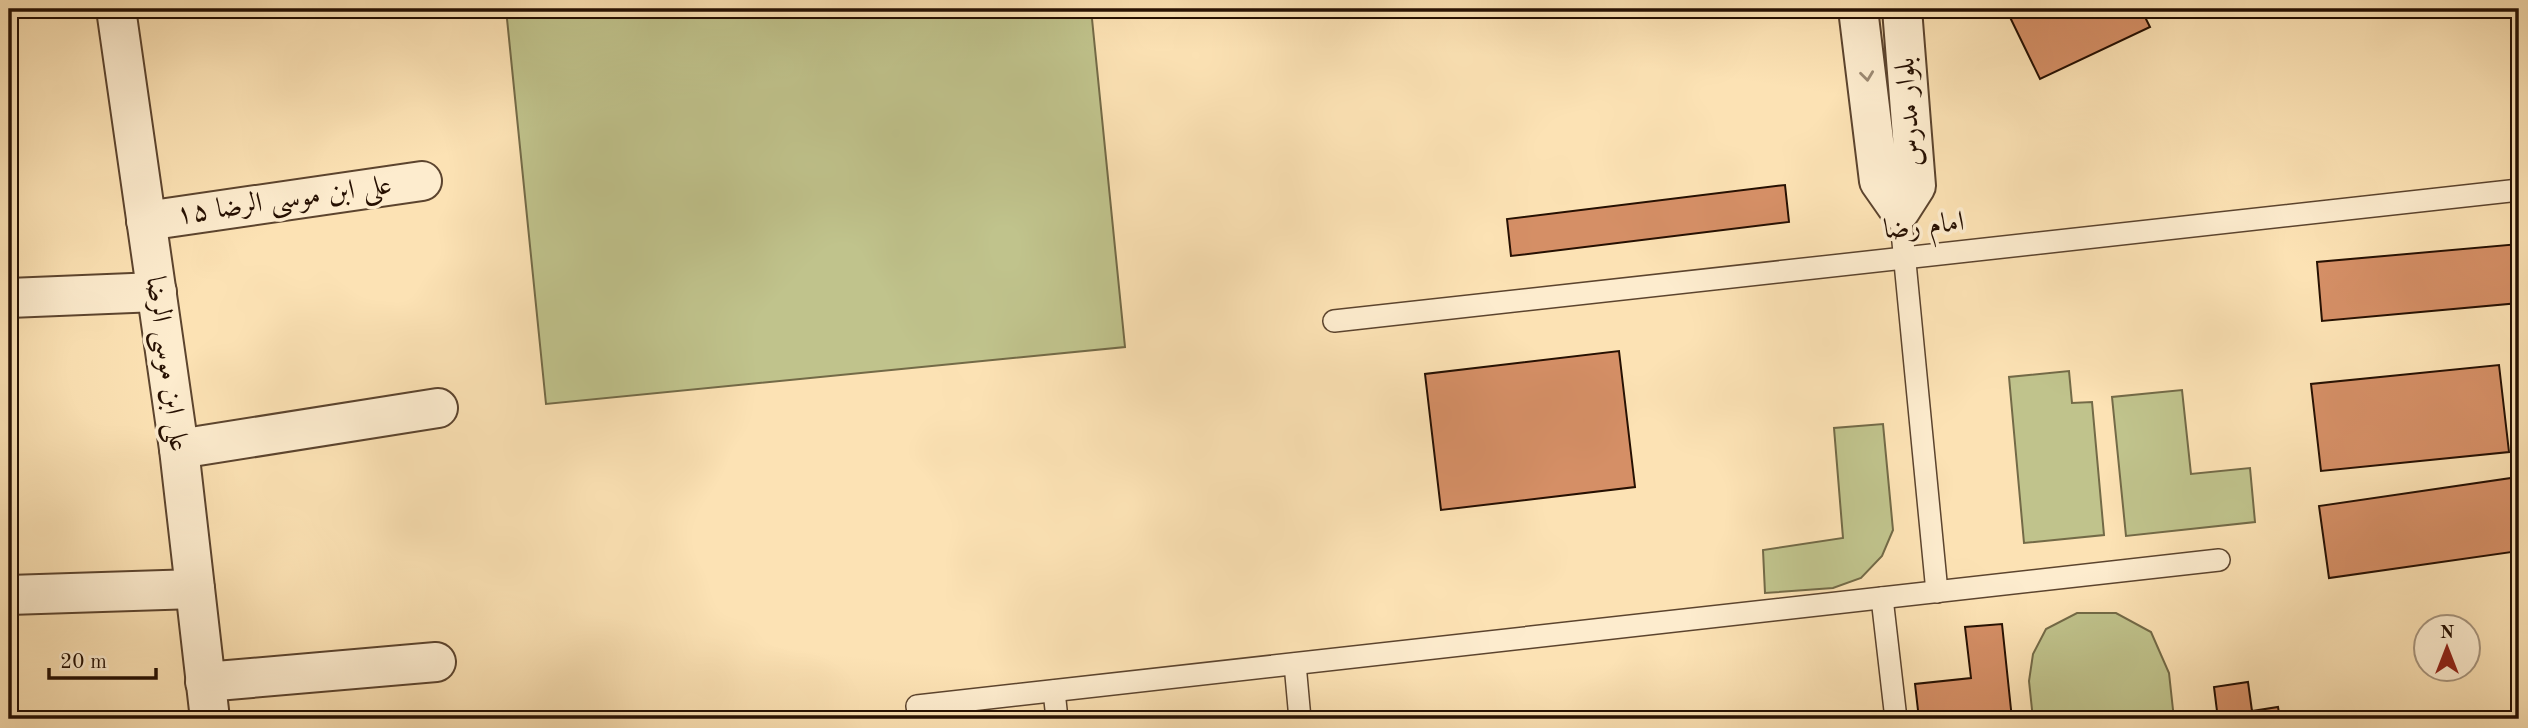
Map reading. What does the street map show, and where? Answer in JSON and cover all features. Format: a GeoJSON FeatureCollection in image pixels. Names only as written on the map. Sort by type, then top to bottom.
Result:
{"type":"FeatureCollection","features":[{"type":"Feature","properties":{"kind":"street","name":"بلوار مدرس"},"geometry":{"type":"LineString","coordinates":[[1858,9],[1880,181],[1900,211],[1916,186],[1902,9]]}},
{"type":"Feature","properties":{"kind":"street","name":"علی ابن موسی الرضا"},"geometry":{"type":"LineString","coordinates":[[123,10],[146,221],[179,449],[209,719]]}},
{"type":"Feature","properties":{"kind":"street","name":"علی ابن موسی الرضا ۱۵"},"geometry":{"type":"LineString","coordinates":[[146,221],[422,181]]}},
{"type":"Feature","properties":{"kind":"street"},"geometry":{"type":"LineString","coordinates":[[9,298],[157,292]]}},
{"type":"Feature","properties":{"kind":"street"},"geometry":{"type":"LineString","coordinates":[[179,449],[438,408]]}},
{"type":"Feature","properties":{"kind":"street"},"geometry":{"type":"LineString","coordinates":[[9,595],[195,589]]}},
{"type":"Feature","properties":{"kind":"street"},"geometry":{"type":"LineString","coordinates":[[205,682],[436,662]]}},
{"type":"Feature","properties":{"kind":"lane","name":"امام رضا"},"geometry":{"type":"LineString","coordinates":[[1335,321],[2519,190]]}},
{"type":"Feature","properties":{"kind":"lane"},"geometry":{"type":"LineString","coordinates":[[1900,211],[1937,592]]}},
{"type":"Feature","properties":{"kind":"lane"},"geometry":{"type":"LineString","coordinates":[[919,719],[917,706],[2219,561]]}},
{"type":"Feature","properties":{"kind":"lane"},"geometry":{"type":"LineString","coordinates":[[1882,598],[1896,719]]}},
{"type":"Feature","properties":{"kind":"lane"},"geometry":{"type":"LineString","coordinates":[[1295,664],[1300,719]]}},
{"type":"Feature","properties":{"kind":"lane"},"geometry":{"type":"LineString","coordinates":[[1054,691],[1057,719]]}},
{"type":"Feature","properties":{"kind":"green space"},"geometry":{"type":"Polygon","coordinates":[[[506,9],[1091,9],[1125,347],[546,404],[506,9]]]}},
{"type":"Feature","properties":{"kind":"green space"},"geometry":{"type":"Polygon","coordinates":[[[2069,371],[2072,403],[2092,402],[2104,535],[2024,543],[2009,377],[2069,371]]]}},
{"type":"Feature","properties":{"kind":"green space"},"geometry":{"type":"Polygon","coordinates":[[[2182,390],[2191,474],[2250,468],[2255,522],[2126,536],[2112,397],[2182,390]]]}},
{"type":"Feature","properties":{"kind":"green space"},"geometry":{"type":"Polygon","coordinates":[[[1883,424],[1893,530],[1882,556],[1861,578],[1833,588],[1765,593],[1763,550],[1843,538],[1834,428],[1883,424]]]}},
{"type":"Feature","properties":{"kind":"green space"},"geometry":{"type":"Polygon","coordinates":[[[2077,613],[2116,613],[2151,632],[2169,673],[2174,719],[2033,719],[2029,681],[2033,654],[2046,629],[2077,613]]]}},
{"type":"Feature","properties":{"kind":"building"},"geometry":{"type":"Polygon","coordinates":[[[2006,9],[2141,9],[2150,27],[2040,79],[2006,9]]]}},
{"type":"Feature","properties":{"kind":"building"},"geometry":{"type":"Polygon","coordinates":[[[2287,9],[2365,9],[2288,16],[2287,9]]]}},
{"type":"Feature","properties":{"kind":"building"},"geometry":{"type":"Polygon","coordinates":[[[1785,185],[1789,222],[1511,256],[1507,219],[1785,185]]]}},
{"type":"Feature","properties":{"kind":"building"},"geometry":{"type":"Polygon","coordinates":[[[2519,244],[2519,303],[2322,321],[2317,262],[2519,244]]]}},
{"type":"Feature","properties":{"kind":"building"},"geometry":{"type":"Polygon","coordinates":[[[1619,351],[1635,487],[1441,510],[1425,374],[1619,351]]]}},
{"type":"Feature","properties":{"kind":"building"},"geometry":{"type":"Polygon","coordinates":[[[2499,365],[2509,452],[2321,471],[2311,384],[2499,365]]]}},
{"type":"Feature","properties":{"kind":"building"},"geometry":{"type":"Polygon","coordinates":[[[2518,477],[2519,551],[2329,578],[2319,506],[2518,477]]]}},
{"type":"Feature","properties":{"kind":"building"},"geometry":{"type":"Polygon","coordinates":[[[2002,624],[2012,719],[1919,719],[1915,684],[1971,678],[1965,627],[2002,624]]]}},
{"type":"Feature","properties":{"kind":"building"},"geometry":{"type":"Polygon","coordinates":[[[2248,682],[2252,711],[2278,707],[2280,719],[2218,719],[2214,687],[2248,682]]]}}]}
